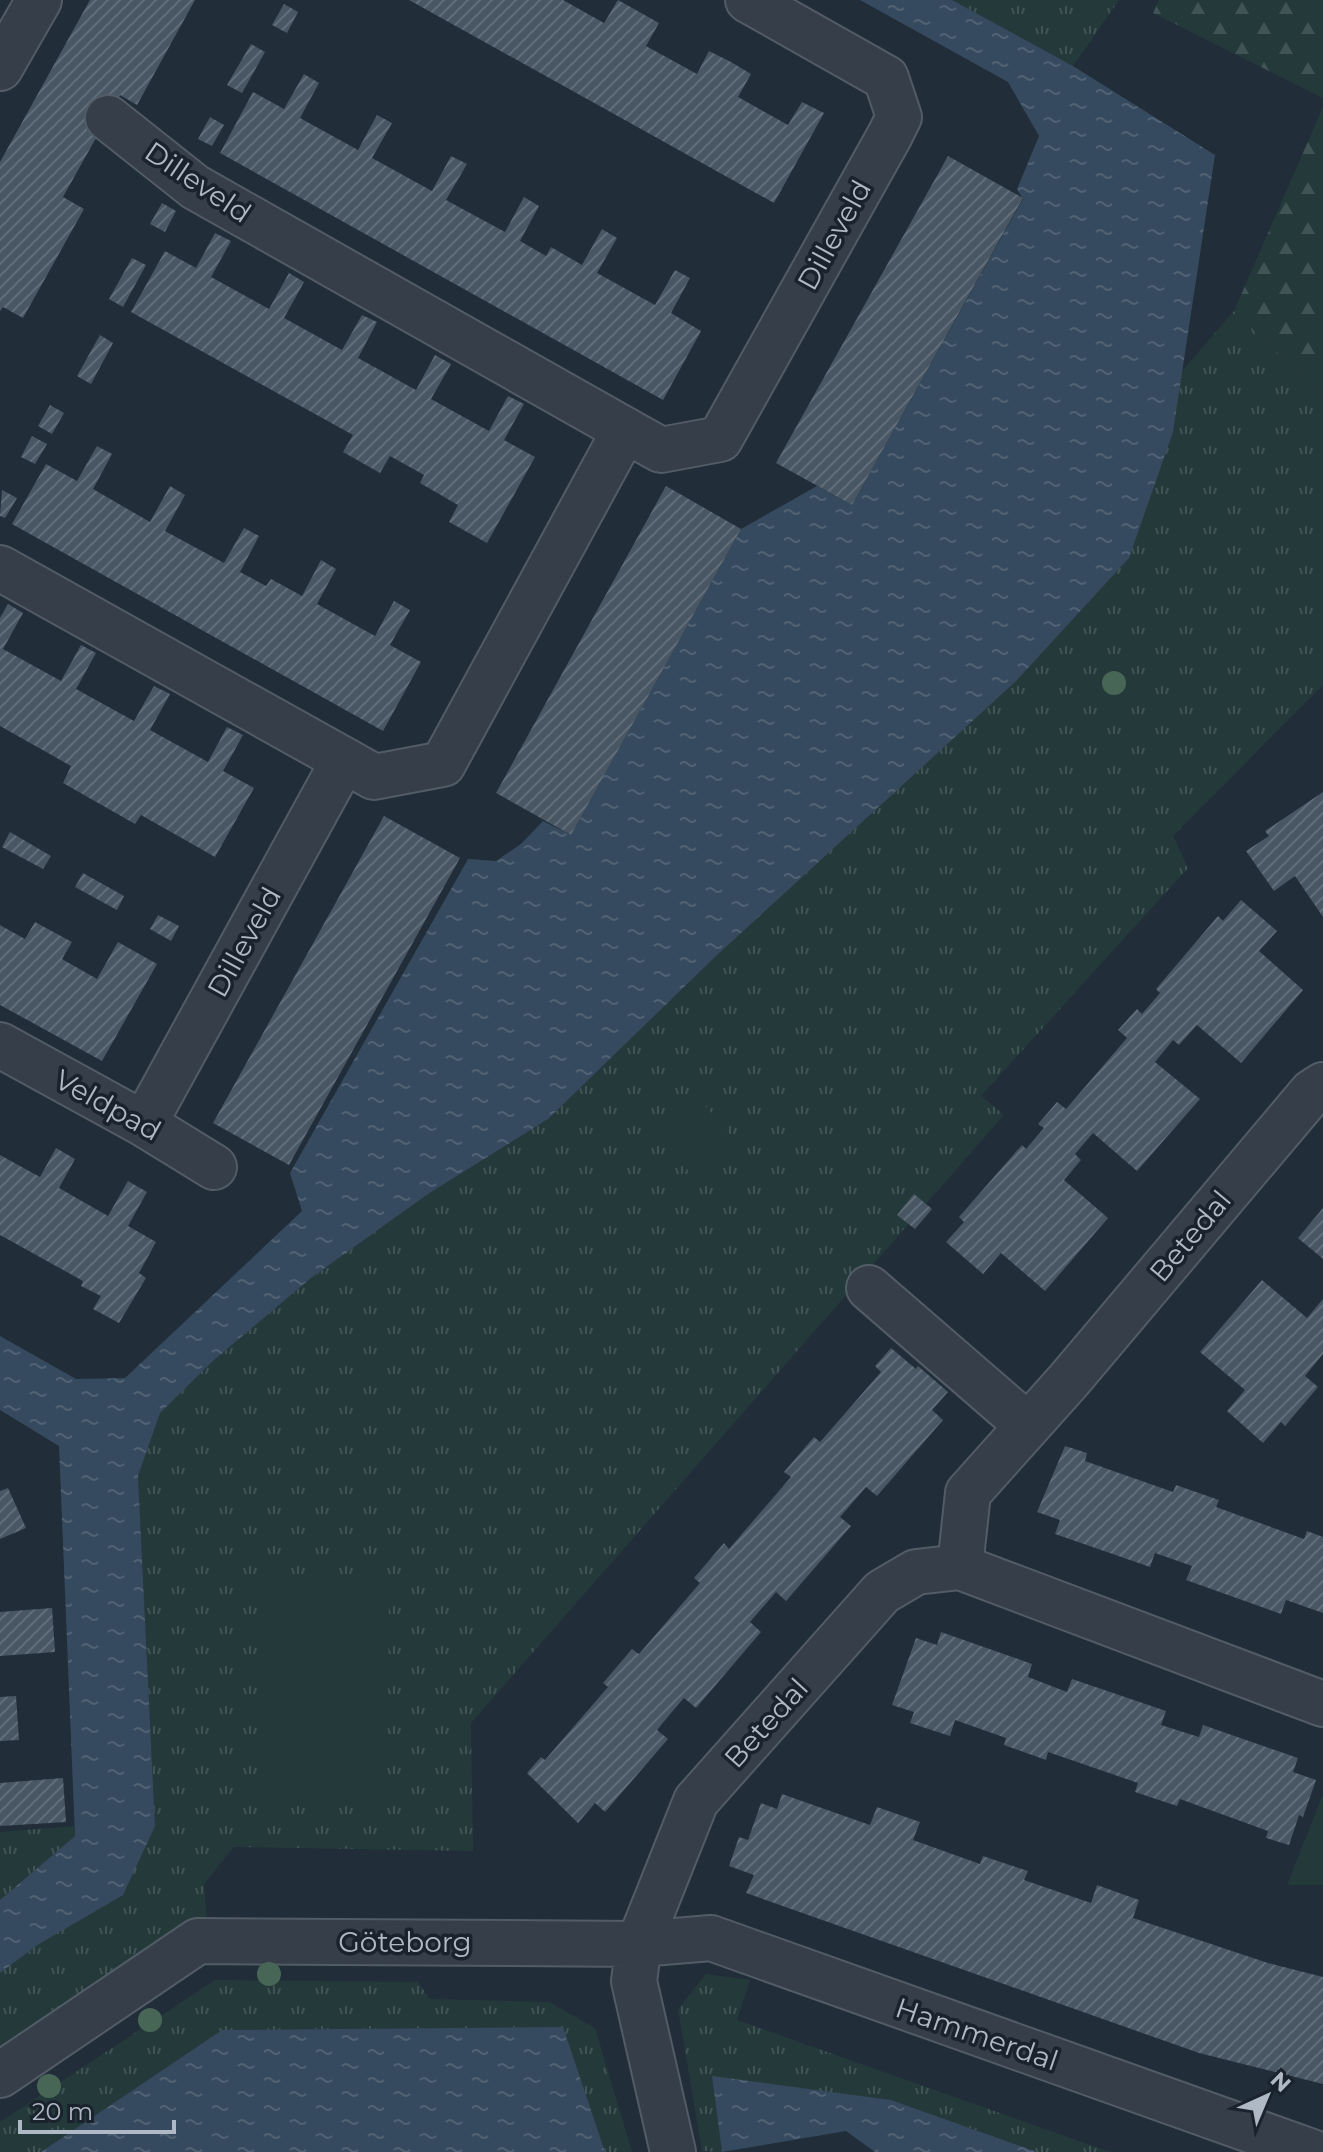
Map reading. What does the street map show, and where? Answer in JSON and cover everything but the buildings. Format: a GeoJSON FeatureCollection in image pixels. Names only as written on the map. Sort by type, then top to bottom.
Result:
{"type":"FeatureCollection","features":[{"type":"Feature","properties":{"kind":"street"},"geometry":{"type":"LineString","coordinates":[[0,68],[39,0]]}},
{"type":"Feature","properties":{"kind":"street","name":"Dilleveld"},"geometry":{"type":"LineString","coordinates":[[108,118],[195,187],[661,450],[720,439],[899,117],[886,78],[748,0]]}},
{"type":"Feature","properties":{"kind":"street"},"geometry":{"type":"LineString","coordinates":[[0,568],[374,777],[443,764],[625,430]]}},
{"type":"Feature","properties":{"kind":"street","name":"Dilleveld"},"geometry":{"type":"LineString","coordinates":[[144,1124],[344,760]]}},
{"type":"Feature","properties":{"kind":"street","name":"Veldpad"},"geometry":{"type":"LineString","coordinates":[[0,1045],[144,1124],[214,1167]]}},
{"type":"Feature","properties":{"kind":"street","name":"Betedal"},"geometry":{"type":"LineString","coordinates":[[960,1567],[968,1493],[1069,1380],[1312,1092],[1323,1085]]}},
{"type":"Feature","properties":{"kind":"street"},"geometry":{"type":"LineString","coordinates":[[869,1288],[1027,1425]]}},
{"type":"Feature","properties":{"kind":"street","name":"Betedal"},"geometry":{"type":"LineString","coordinates":[[639,1944],[696,1801],[882,1592],[916,1572],[960,1567],[1323,1704]]}},
{"type":"Feature","properties":{"kind":"street","name":"Hammerdal"},"geometry":{"type":"LineString","coordinates":[[639,1944],[711,1938],[1312,2152]]}},
{"type":"Feature","properties":{"kind":"street","name":"Göteborg"},"geometry":{"type":"LineString","coordinates":[[0,2075],[198,1941],[639,1944]]}},
{"type":"Feature","properties":{"kind":"street"},"geometry":{"type":"LineString","coordinates":[[639,1944],[634,1981],[673,2152]]}},
{"type":"Feature","properties":{"kind":"green space"},"geometry":{"type":"Polygon","coordinates":[[[952,0],[1119,0],[1073,66],[952,0]]]}},
{"type":"Feature","properties":{"kind":"green space"},"geometry":{"type":"Polygon","coordinates":[[[1159,0],[1323,0],[1323,98],[1153,13],[1159,0]]]}},
{"type":"Feature","properties":{"kind":"green space"},"geometry":{"type":"Polygon","coordinates":[[[1323,107],[1323,396],[1234,311],[1323,107]]]}},
{"type":"Feature","properties":{"kind":"green space"},"geometry":{"type":"Polygon","coordinates":[[[1234,311],[1323,396],[1323,685],[1173,836],[1188,868],[981,1096],[1004,1115],[471,1723],[473,1851],[234,1847],[204,1884],[207,1919],[179,1930],[0,2050],[0,1973],[39,1944],[155,1826],[138,1476],[160,1413],[214,1360],[311,1278],[428,1194],[548,1119],[716,956],[1173,432],[1182,371],[1234,311]]]}},
{"type":"Feature","properties":{"kind":"green space"},"geometry":{"type":"Polygon","coordinates":[[[702,1102],[734,1139],[691,1174],[660,1136],[702,1102]]]}},
{"type":"Feature","properties":{"kind":"green space"},"geometry":{"type":"Polygon","coordinates":[[[265,1583],[389,1584],[387,1805],[264,1804],[265,1583]]]}},
{"type":"Feature","properties":{"kind":"green space"},"geometry":{"type":"Polygon","coordinates":[[[1323,1794],[1323,1885],[1287,1885],[1323,1794]]]}},
{"type":"Feature","properties":{"kind":"green space"},"geometry":{"type":"Polygon","coordinates":[[[74,1826],[75,1836],[0,1900],[0,1832],[74,1826]]]}},
{"type":"Feature","properties":{"kind":"green space"},"geometry":{"type":"Polygon","coordinates":[[[706,1974],[750,1980],[737,2020],[1110,2152],[1037,2152],[891,2100],[712,2077],[722,2152],[702,2151],[678,2009],[706,1974]]]}},
{"type":"Feature","properties":{"kind":"green space"},"geometry":{"type":"Polygon","coordinates":[[[215,1980],[418,1982],[430,1999],[549,2002],[595,2028],[632,2152],[605,2152],[562,2027],[222,2030],[41,2152],[0,2152],[0,2122],[215,1980]]]}},
{"type":"Feature","properties":{"kind":"water"},"geometry":{"type":"Polygon","coordinates":[[[860,0],[952,0],[1073,66],[1215,155],[1173,432],[1129,558],[1016,681],[716,956],[548,1119],[428,1194],[311,1278],[214,1360],[160,1413],[138,1476],[155,1826],[123,1895],[39,1944],[0,1973],[0,1900],[75,1836],[59,1446],[0,1410],[0,1336],[76,1379],[125,1378],[302,1211],[290,1173],[468,859],[496,861],[521,844],[543,821],[571,835],[741,529],[817,486],[852,505],[1023,199],[1017,189],[1039,136],[1008,82],[860,0]]]}},
{"type":"Feature","properties":{"kind":"water"},"geometry":{"type":"Polygon","coordinates":[[[563,2027],[605,2152],[41,2152],[222,2030],[563,2027]]]}},
{"type":"Feature","properties":{"kind":"water"},"geometry":{"type":"Polygon","coordinates":[[[712,2076],[891,2100],[1037,2152],[875,2152],[846,2131],[722,2152],[712,2076]]]}}]}
